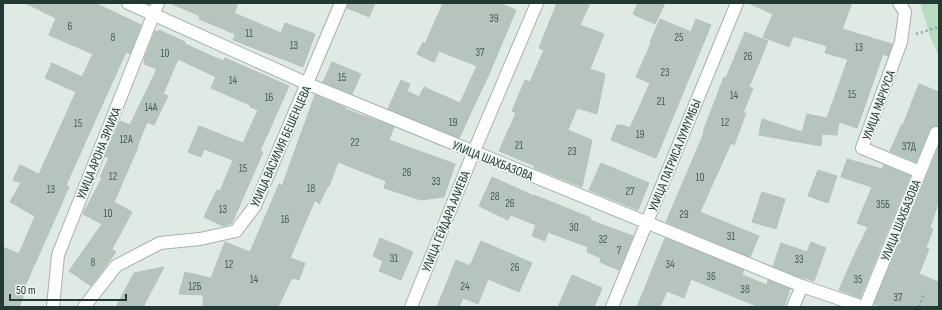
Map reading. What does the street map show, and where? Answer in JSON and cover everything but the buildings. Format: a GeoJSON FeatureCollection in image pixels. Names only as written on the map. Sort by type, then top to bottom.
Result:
{"type":"FeatureCollection","features":[{"type":"Feature","properties":{"kind":"street","name":"УЛИЦА ШАХБАЗОВА"},"geometry":{"type":"LineString","coordinates":[[128,3],[308,84],[802,286],[864,307],[936,134]]}},
{"type":"Feature","properties":{"kind":"street","name":"УЛИЦА АРОНА ЭРЛИХА"},"geometry":{"type":"LineString","coordinates":[[53,307],[58,255],[158,3]]}},
{"type":"Feature","properties":{"kind":"street","name":"УЛИЦА ВАСИЛИЯ БЕШЕНЦЕВА"},"geometry":{"type":"LineString","coordinates":[[84,307],[116,266],[160,243],[200,239],[236,231],[255,206],[308,84],[341,3]]}},
{"type":"Feature","properties":{"kind":"street","name":"УЛИЦА ГЕЙДАРА АЛИЕВА"},"geometry":{"type":"LineString","coordinates":[[410,307],[537,3]]}},
{"type":"Feature","properties":{"kind":"street","name":"УЛИЦА ПАТРИСА ЛУМУМБЫ"},"geometry":{"type":"LineString","coordinates":[[612,307],[737,3]]}},
{"type":"Feature","properties":{"kind":"street","name":"УЛИЦА МАРКУСА"},"geometry":{"type":"LineString","coordinates":[[899,3],[905,12],[902,37],[862,148],[920,172]]}},
{"type":"Feature","properties":{"kind":"street"},"geometry":{"type":"LineString","coordinates":[[793,307],[802,286]]}},
{"type":"Feature","properties":{"kind":"path"},"geometry":{"type":"LineString","coordinates":[[902,37],[939,27]]}},
{"type":"Feature","properties":{"kind":"path"},"geometry":{"type":"LineString","coordinates":[[919,307],[924,294]]}},
{"type":"Feature","properties":{"kind":"green space"},"geometry":{"type":"Polygon","coordinates":[[[920,3],[939,3],[939,56],[931,39],[920,3]]]}}]}
